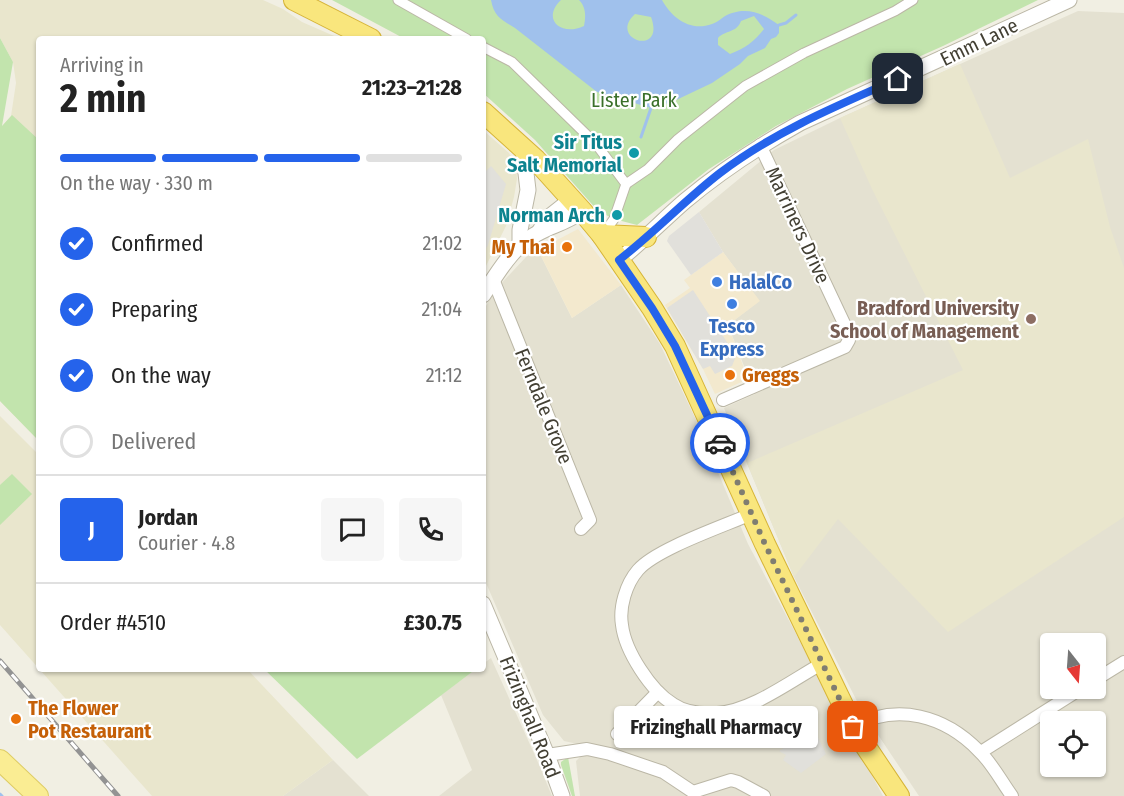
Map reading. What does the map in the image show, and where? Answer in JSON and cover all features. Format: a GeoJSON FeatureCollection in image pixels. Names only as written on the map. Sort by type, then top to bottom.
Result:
{"type":"FeatureCollection","features":[{"type":"Feature","properties":{"kind":"highway"},"geometry":{"type":"LineString","coordinates":[[294,0],[365,36]]}},
{"type":"Feature","properties":{"kind":"highway"},"geometry":{"type":"LineString","coordinates":[[486,115],[523,148],[577,205],[602,235],[652,308],[675,346],[751,514],[853,727],[899,796]]}},
{"type":"Feature","properties":{"kind":"highway"},"geometry":{"type":"LineString","coordinates":[[602,235],[646,237]]}},
{"type":"Feature","properties":{"kind":"main road"},"geometry":{"type":"LineString","coordinates":[[0,760],[38,796]]}},
{"type":"Feature","properties":{"kind":"street"},"geometry":{"type":"LineString","coordinates":[[398,0],[462,36]]}},
{"type":"Feature","properties":{"kind":"street"},"geometry":{"type":"LineString","coordinates":[[602,235],[614,219],[626,184],[648,169],[678,138],[745,86],[804,53],[895,11],[913,0]]}},
{"type":"Feature","properties":{"kind":"street","name":"Emm Lane"},"geometry":{"type":"LineString","coordinates":[[619,260],[721,172],[760,145],[800,123],[1069,0]]}},
{"type":"Feature","properties":{"kind":"street"},"geometry":{"type":"LineString","coordinates":[[486,49],[512,62],[596,144],[626,184]]}},
{"type":"Feature","properties":{"kind":"street","name":"Marriners Drive"},"geometry":{"type":"LineString","coordinates":[[723,400],[845,346],[849,340],[849,334],[760,145]]}},
{"type":"Feature","properties":{"kind":"street"},"geometry":{"type":"LineString","coordinates":[[520,245],[520,230],[528,190],[523,148]]}},
{"type":"Feature","properties":{"kind":"street"},"geometry":{"type":"LineString","coordinates":[[486,291],[504,263],[520,245],[539,232],[568,221],[577,205]]}},
{"type":"Feature","properties":{"kind":"street","name":"Ferndale Grove"},"geometry":{"type":"LineString","coordinates":[[494,279],[590,520],[581,529]]}},
{"type":"Feature","properties":{"kind":"street"},"geometry":{"type":"LineString","coordinates":[[751,514],[655,556],[639,569],[629,582],[623,604],[622,626],[634,658],[642,673],[672,704],[686,710],[717,713],[752,703],[823,663]]}},
{"type":"Feature","properties":{"kind":"street","name":"Frizinghall Road"},"geometry":{"type":"LineString","coordinates":[[486,611],[562,796]]}},
{"type":"Feature","properties":{"kind":"street"},"geometry":{"type":"LineString","coordinates":[[1106,673],[1124,662]]}},
{"type":"Feature","properties":{"kind":"street"},"geometry":{"type":"LineString","coordinates":[[617,734],[658,692]]}},
{"type":"Feature","properties":{"kind":"street"},"geometry":{"type":"LineString","coordinates":[[981,752],[1065,699]]}},
{"type":"Feature","properties":{"kind":"street"},"geometry":{"type":"LineString","coordinates":[[853,727],[867,719],[881,715],[903,714],[929,718],[955,730],[981,752],[1012,796]]}},
{"type":"Feature","properties":{"kind":"street"},"geometry":{"type":"LineString","coordinates":[[547,755],[587,749],[610,754],[663,772],[691,794],[731,780],[764,796]]}},
{"type":"Feature","properties":{"kind":"shaded area"},"geometry":{"type":"Polygon","coordinates":[[[0,0],[263,0],[283,9],[302,22],[334,36],[36,36],[36,438],[0,401],[0,129],[11,116],[16,83],[13,62],[0,38],[0,0]]]}},
{"type":"Feature","properties":{"kind":"shaded area"},"geometry":{"type":"Polygon","coordinates":[[[1078,11],[1124,13],[1124,796],[919,796],[862,711],[794,577],[724,408],[755,394],[728,325],[759,301],[723,252],[699,212],[774,150],[1078,11]]]}},
{"type":"Feature","properties":{"kind":"shaded area","name":"Bradford University School of Management"},"geometry":{"type":"Polygon","coordinates":[[[960,64],[1010,178],[1088,139],[1110,227],[1124,268],[1124,517],[948,632],[838,519],[794,577],[747,463],[963,370],[872,189],[840,118],[960,64]]]}},
{"type":"Feature","properties":{"kind":"shaded area"},"geometry":{"type":"Polygon","coordinates":[[[486,133],[509,153],[516,165],[517,179],[506,226],[486,266],[486,133]]]}},
{"type":"Feature","properties":{"kind":"shaded area"},"geometry":{"type":"Polygon","coordinates":[[[491,166],[506,184],[486,249],[486,171],[491,166]]]}},
{"type":"Feature","properties":{"kind":"shaded area"},"geometry":{"type":"Polygon","coordinates":[[[699,212],[723,252],[691,275],[667,241],[669,236],[699,212]]]}},
{"type":"Feature","properties":{"kind":"shaded area"},"geometry":{"type":"Polygon","coordinates":[[[578,229],[621,285],[572,318],[538,250],[578,229]]]}},
{"type":"Feature","properties":{"kind":"shaded area"},"geometry":{"type":"Polygon","coordinates":[[[538,250],[572,318],[621,285],[660,344],[697,422],[748,544],[883,796],[580,796],[576,761],[582,755],[582,745],[564,741],[543,715],[486,583],[486,306],[496,289],[526,257],[538,250]]]}},
{"type":"Feature","properties":{"kind":"shaded area"},"geometry":{"type":"Polygon","coordinates":[[[723,252],[760,301],[728,325],[748,379],[715,394],[665,305],[690,288],[684,280],[723,252]]]}},
{"type":"Feature","properties":{"kind":"shaded area"},"geometry":{"type":"Polygon","coordinates":[[[693,290],[736,356],[732,366],[715,374],[710,366],[703,369],[667,308],[693,290]]]}},
{"type":"Feature","properties":{"kind":"shaded area"},"geometry":{"type":"Polygon","coordinates":[[[0,416],[36,452],[36,666],[0,625],[0,416]]]}},
{"type":"Feature","properties":{"kind":"shaded area"},"geometry":{"type":"Polygon","coordinates":[[[491,658],[552,796],[439,796],[472,770],[441,695],[472,672],[486,672],[486,662],[491,658]]]}},
{"type":"Feature","properties":{"kind":"shaded area"},"geometry":{"type":"Polygon","coordinates":[[[42,672],[250,672],[333,760],[283,796],[152,796],[42,672]]]}},
{"type":"Feature","properties":{"kind":"shaded area"},"geometry":{"type":"Polygon","coordinates":[[[814,729],[826,754],[801,773],[783,760],[786,755],[779,751],[814,729]]]}},
{"type":"Feature","properties":{"kind":"shaded area"},"geometry":{"type":"Polygon","coordinates":[[[333,760],[369,796],[283,796],[333,760]]]}},
{"type":"Feature","properties":{"kind":"green space","name":"Lister Park"},"geometry":{"type":"Polygon","coordinates":[[[332,0],[1038,0],[847,89],[776,126],[709,169],[637,225],[614,219],[598,211],[535,140],[486,96],[486,36],[399,36],[332,0]]]}},
{"type":"Feature","properties":{"kind":"green space"},"geometry":{"type":"Polygon","coordinates":[[[0,38],[13,62],[2,126],[12,115],[36,137],[36,438],[0,401],[0,38]]]}},
{"type":"Feature","properties":{"kind":"green space"},"geometry":{"type":"Polygon","coordinates":[[[12,474],[32,494],[0,525],[0,485],[12,474]]]}},
{"type":"Feature","properties":{"kind":"green space"},"geometry":{"type":"Polygon","coordinates":[[[267,672],[472,672],[357,759],[267,672]]]}},
{"type":"Feature","properties":{"kind":"green space"},"geometry":{"type":"Polygon","coordinates":[[[568,757],[575,796],[572,796],[561,765],[561,762],[568,757]]]}},
{"type":"Feature","properties":{"kind":"water"},"geometry":{"type":"Polygon","coordinates":[[[491,0],[561,0],[555,7],[553,19],[561,28],[576,29],[584,26],[585,19],[585,12],[579,0],[662,0],[676,18],[689,25],[704,26],[715,23],[729,14],[745,11],[763,15],[774,21],[779,25],[779,33],[765,48],[748,56],[712,83],[672,102],[651,108],[597,92],[502,20],[492,6],[491,0]],[[635,14],[628,23],[628,31],[632,37],[645,40],[651,37],[653,29],[651,17],[635,14]],[[754,16],[741,21],[734,30],[721,35],[718,38],[718,45],[730,54],[753,41],[764,29],[754,16]]]}},
{"type":"Feature","properties":{"kind":"waterway"},"geometry":{"type":"LineString","coordinates":[[779,25],[786,23],[796,15]]}},
{"type":"Feature","properties":{"kind":"waterway"},"geometry":{"type":"LineString","coordinates":[[641,137],[651,108]]}},
{"type":"Feature","properties":{"kind":"railway"},"geometry":{"type":"LineString","coordinates":[[0,661],[118,796]]}},
{"type":"Feature","properties":{"kind":"way so far"},"geometry":{"type":"LineString","coordinates":[[720,443],[765,544],[853,727]]}},
{"type":"Feature","properties":{"kind":"place","name":"Sir Titus Salt Memorial"},"geometry":{"type":"Point","coordinates":[634,153]}},
{"type":"Feature","properties":{"kind":"place","name":"Norman Arch"},"geometry":{"type":"Point","coordinates":[617,215]}},
{"type":"Feature","properties":{"kind":"place","name":"My Thai"},"geometry":{"type":"Point","coordinates":[567,247]}},
{"type":"Feature","properties":{"kind":"place","name":"HalalCo"},"geometry":{"type":"Point","coordinates":[717,282]}},
{"type":"Feature","properties":{"kind":"place","name":"Tesco Express"},"geometry":{"type":"Point","coordinates":[732,304]}},
{"type":"Feature","properties":{"kind":"place","name":"Bradford University School of Management"},"geometry":{"type":"Point","coordinates":[1031,319]}},
{"type":"Feature","properties":{"kind":"place","name":"Greggs"},"geometry":{"type":"Point","coordinates":[730,375]}},
{"type":"Feature","properties":{"kind":"place","name":"The Flower Pot Restaurant"},"geometry":{"type":"Point","coordinates":[16,719]}},
{"type":"Feature","properties":{"kind":"place","name":"Frizinghall Pharmacy"},"geometry":{"type":"Point","coordinates":[853,727]}},
{"type":"Feature","properties":{"kind":"route"},"geometry":{"type":"LineString","coordinates":[[720,443],[675,346],[619,260],[721,172],[760,145],[800,123],[898,79]]}}]}
